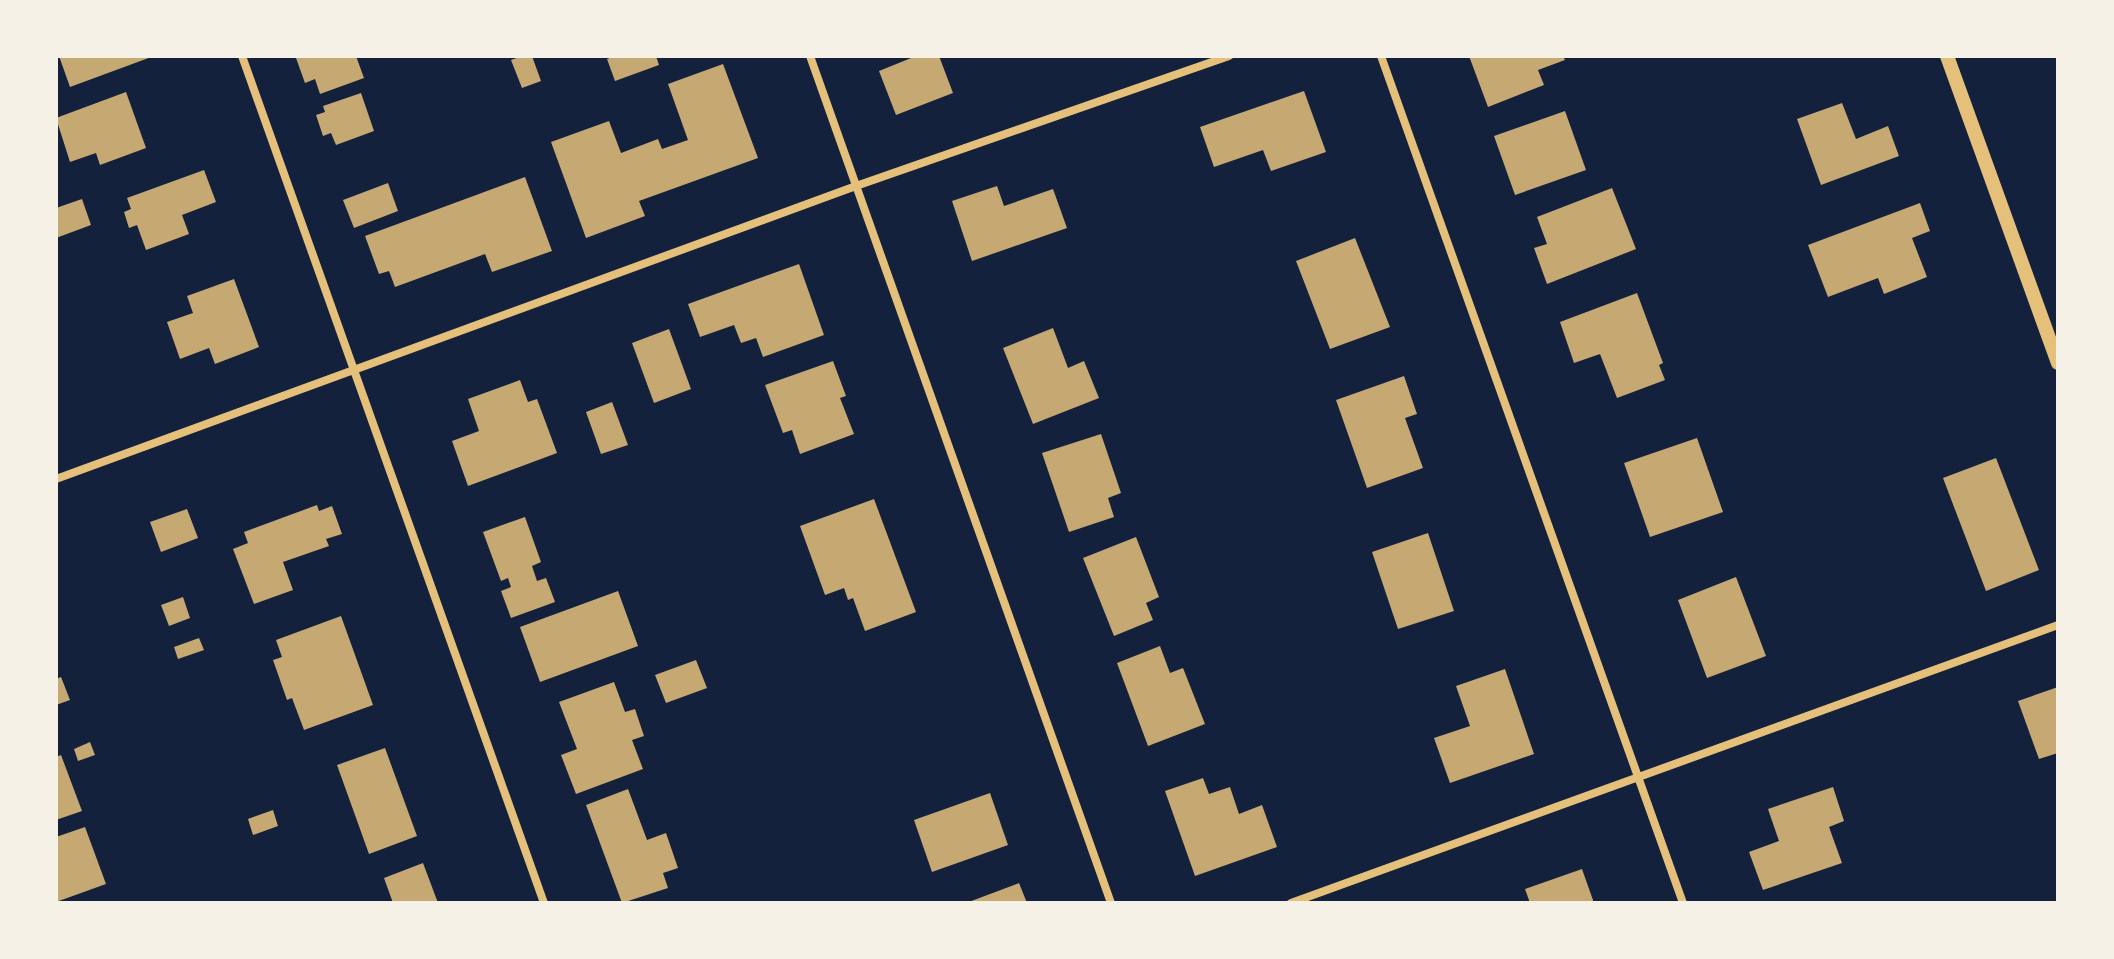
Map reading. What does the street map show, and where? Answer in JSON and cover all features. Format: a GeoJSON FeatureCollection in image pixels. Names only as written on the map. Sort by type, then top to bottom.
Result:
{"type":"FeatureCollection","features":[{"type":"Feature","properties":{"kind":"street"},"geometry":{"type":"LineString","coordinates":[[242,56],[544,903]]}},
{"type":"Feature","properties":{"kind":"street"},"geometry":{"type":"LineString","coordinates":[[810,56],[1111,903]]}},
{"type":"Feature","properties":{"kind":"street"},"geometry":{"type":"LineString","coordinates":[[56,479],[856,186],[1229,56]]}},
{"type":"Feature","properties":{"kind":"street"},"geometry":{"type":"LineString","coordinates":[[1381,56],[1683,903]]}},
{"type":"Feature","properties":{"kind":"street"},"geometry":{"type":"LineString","coordinates":[[1947,56],[2058,363]]}},
{"type":"Feature","properties":{"kind":"street"},"geometry":{"type":"LineString","coordinates":[[1291,903],[2058,625]]}},
{"type":"Feature","properties":{"kind":"building"},"geometry":{"type":"Polygon","coordinates":[[[59,56],[154,56],[70,87],[59,56]]]}},
{"type":"Feature","properties":{"kind":"building"},"geometry":{"type":"Polygon","coordinates":[[[356,56],[364,78],[320,94],[315,79],[305,83],[296,58],[356,56]]]}},
{"type":"Feature","properties":{"kind":"building"},"geometry":{"type":"Polygon","coordinates":[[[532,56],[541,81],[522,88],[511,60],[532,56]]]}},
{"type":"Feature","properties":{"kind":"building"},"geometry":{"type":"Polygon","coordinates":[[[615,56],[656,56],[659,65],[615,81],[607,59],[615,56]]]}},
{"type":"Feature","properties":{"kind":"building"},"geometry":{"type":"Polygon","coordinates":[[[916,56],[939,56],[953,93],[896,115],[879,71],[916,56]]]}},
{"type":"Feature","properties":{"kind":"building"},"geometry":{"type":"Polygon","coordinates":[[[1469,56],[1563,56],[1565,60],[1538,70],[1544,85],[1488,107],[1469,56]]]}},
{"type":"Feature","properties":{"kind":"building"},"geometry":{"type":"Polygon","coordinates":[[[723,64],[758,158],[639,201],[645,216],[586,238],[551,142],[609,121],[621,153],[658,139],[662,149],[688,140],[668,84],[723,64]]]}},
{"type":"Feature","properties":{"kind":"building"},"geometry":{"type":"Polygon","coordinates":[[[1304,91],[1326,152],[1271,171],[1263,150],[1214,167],[1200,127],[1304,91]]]}},
{"type":"Feature","properties":{"kind":"building"},"geometry":{"type":"Polygon","coordinates":[[[126,92],[146,148],[100,165],[96,153],[70,162],[56,118],[126,92]]]}},
{"type":"Feature","properties":{"kind":"building"},"geometry":{"type":"Polygon","coordinates":[[[361,93],[374,131],[336,145],[331,133],[323,136],[316,115],[325,112],[323,106],[361,93]]]}},
{"type":"Feature","properties":{"kind":"building"},"geometry":{"type":"Polygon","coordinates":[[[1842,103],[1856,139],[1888,126],[1899,156],[1821,185],[1797,119],[1842,103]]]}},
{"type":"Feature","properties":{"kind":"building"},"geometry":{"type":"Polygon","coordinates":[[[1565,111],[1586,170],[1515,195],[1494,136],[1565,111]]]}},
{"type":"Feature","properties":{"kind":"building"},"geometry":{"type":"Polygon","coordinates":[[[204,170],[216,202],[182,215],[189,234],[146,250],[137,225],[129,228],[124,212],[131,209],[127,198],[204,170]]]}},
{"type":"Feature","properties":{"kind":"building"},"geometry":{"type":"Polygon","coordinates":[[[525,177],[552,251],[492,272],[485,254],[395,287],[389,271],[379,274],[365,236],[525,177]]]}},
{"type":"Feature","properties":{"kind":"building"},"geometry":{"type":"Polygon","coordinates":[[[388,183],[398,211],[354,228],[343,200],[388,183]]]}},
{"type":"Feature","properties":{"kind":"building"},"geometry":{"type":"Polygon","coordinates":[[[997,186],[1004,206],[1053,189],[1067,228],[972,261],[952,201],[997,186]]]}},
{"type":"Feature","properties":{"kind":"building"},"geometry":{"type":"Polygon","coordinates":[[[1612,188],[1636,249],[1547,284],[1534,248],[1547,244],[1537,217],[1612,188]]]}},
{"type":"Feature","properties":{"kind":"building"},"geometry":{"type":"Polygon","coordinates":[[[82,199],[91,225],[56,238],[56,208],[82,199]]]}},
{"type":"Feature","properties":{"kind":"building"},"geometry":{"type":"Polygon","coordinates":[[[1920,203],[1930,231],[1912,238],[1927,277],[1884,294],[1878,278],[1828,297],[1808,245],[1920,203]]]}},
{"type":"Feature","properties":{"kind":"building"},"geometry":{"type":"Polygon","coordinates":[[[1355,238],[1390,327],[1330,349],[1296,261],[1355,238]]]}},
{"type":"Feature","properties":{"kind":"building"},"geometry":{"type":"Polygon","coordinates":[[[799,264],[824,335],[763,357],[756,338],[741,343],[734,325],[700,337],[688,304],[799,264]]]}},
{"type":"Feature","properties":{"kind":"building"},"geometry":{"type":"Polygon","coordinates":[[[234,279],[259,347],[215,364],[209,348],[180,359],[167,322],[193,313],[187,296],[234,279]]]}},
{"type":"Feature","properties":{"kind":"building"},"geometry":{"type":"Polygon","coordinates":[[[1637,293],[1663,363],[1659,365],[1665,380],[1617,398],[1600,354],[1574,363],[1560,322],[1637,293]]]}},
{"type":"Feature","properties":{"kind":"building"},"geometry":{"type":"Polygon","coordinates":[[[1053,328],[1068,368],[1084,361],[1099,398],[1033,424],[1003,348],[1053,328]]]}},
{"type":"Feature","properties":{"kind":"building"},"geometry":{"type":"Polygon","coordinates":[[[669,329],[691,389],[654,403],[632,343],[669,329]]]}},
{"type":"Feature","properties":{"kind":"building"},"geometry":{"type":"Polygon","coordinates":[[[833,361],[846,396],[840,398],[854,434],[800,454],[792,430],[783,433],[765,385],[833,361]]]}},
{"type":"Feature","properties":{"kind":"building"},"geometry":{"type":"Polygon","coordinates":[[[1404,376],[1417,414],[1405,418],[1423,468],[1367,488],[1336,400],[1404,376]]]}},
{"type":"Feature","properties":{"kind":"building"},"geometry":{"type":"Polygon","coordinates":[[[520,380],[528,402],[537,399],[557,453],[468,486],[452,441],[479,431],[468,399],[520,380]]]}},
{"type":"Feature","properties":{"kind":"building"},"geometry":{"type":"Polygon","coordinates":[[[612,402],[628,445],[601,454],[586,412],[612,402]]]}},
{"type":"Feature","properties":{"kind":"building"},"geometry":{"type":"Polygon","coordinates":[[[1101,434],[1121,493],[1108,498],[1114,517],[1069,532],[1042,453],[1101,434]]]}},
{"type":"Feature","properties":{"kind":"building"},"geometry":{"type":"Polygon","coordinates":[[[1697,438],[1723,512],[1650,537],[1624,463],[1697,438]]]}},
{"type":"Feature","properties":{"kind":"building"},"geometry":{"type":"Polygon","coordinates":[[[1996,458],[2039,570],[1986,591],[1943,478],[1996,458]]]}},
{"type":"Feature","properties":{"kind":"building"},"geometry":{"type":"Polygon","coordinates":[[[874,499],[916,612],[865,631],[853,598],[848,600],[844,588],[825,595],[800,526],[874,499]]]}},
{"type":"Feature","properties":{"kind":"building"},"geometry":{"type":"Polygon","coordinates":[[[317,505],[319,511],[332,506],[342,534],[326,539],[329,546],[283,562],[293,590],[254,604],[233,549],[248,543],[244,532],[317,505]]]}},
{"type":"Feature","properties":{"kind":"building"},"geometry":{"type":"Polygon","coordinates":[[[187,509],[198,538],[161,552],[150,522],[187,509]]]}},
{"type":"Feature","properties":{"kind":"building"},"geometry":{"type":"Polygon","coordinates":[[[525,517],[541,562],[532,566],[537,581],[546,578],[555,602],[511,618],[501,591],[511,587],[508,578],[501,581],[483,532],[525,517]]]}},
{"type":"Feature","properties":{"kind":"building"},"geometry":{"type":"Polygon","coordinates":[[[1428,533],[1454,611],[1398,629],[1372,552],[1428,533]]]}},
{"type":"Feature","properties":{"kind":"building"},"geometry":{"type":"Polygon","coordinates":[[[1136,537],[1159,597],[1146,603],[1153,620],[1114,636],[1083,558],[1136,537]]]}},
{"type":"Feature","properties":{"kind":"building"},"geometry":{"type":"Polygon","coordinates":[[[1736,577],[1766,656],[1707,678],[1678,600],[1736,577]]]}},
{"type":"Feature","properties":{"kind":"building"},"geometry":{"type":"Polygon","coordinates":[[[618,591],[638,646],[540,682],[520,627],[618,591]]]}},
{"type":"Feature","properties":{"kind":"building"},"geometry":{"type":"Polygon","coordinates":[[[183,597],[190,618],[169,626],[161,605],[183,597]]]}},
{"type":"Feature","properties":{"kind":"building"},"geometry":{"type":"Polygon","coordinates":[[[341,616],[373,705],[304,730],[292,698],[287,700],[273,660],[282,657],[276,640],[341,616]]]}},
{"type":"Feature","properties":{"kind":"building"},"geometry":{"type":"Polygon","coordinates":[[[199,638],[204,650],[178,659],[174,647],[199,638]]]}},
{"type":"Feature","properties":{"kind":"building"},"geometry":{"type":"Polygon","coordinates":[[[1160,646],[1170,673],[1183,668],[1205,724],[1148,746],[1117,663],[1160,646]]]}},
{"type":"Feature","properties":{"kind":"building"},"geometry":{"type":"Polygon","coordinates":[[[696,660],[707,688],[666,703],[655,675],[696,660]]]}},
{"type":"Feature","properties":{"kind":"building"},"geometry":{"type":"Polygon","coordinates":[[[1505,669],[1534,754],[1450,783],[1434,738],[1470,726],[1456,686],[1505,669]]]}},
{"type":"Feature","properties":{"kind":"building"},"geometry":{"type":"Polygon","coordinates":[[[61,677],[70,700],[56,705],[56,679],[61,677]]]}},
{"type":"Feature","properties":{"kind":"building"},"geometry":{"type":"Polygon","coordinates":[[[614,682],[625,712],[635,709],[644,736],[632,740],[643,769],[576,794],[561,755],[577,749],[559,702],[614,682]]]}},
{"type":"Feature","properties":{"kind":"building"},"geometry":{"type":"Polygon","coordinates":[[[2058,687],[2058,753],[2039,759],[2018,701],[2058,687]]]}},
{"type":"Feature","properties":{"kind":"building"},"geometry":{"type":"Polygon","coordinates":[[[90,742],[95,755],[78,761],[74,749],[90,742]]]}},
{"type":"Feature","properties":{"kind":"building"},"geometry":{"type":"Polygon","coordinates":[[[385,748],[417,836],[369,854],[337,765],[385,748]]]}},
{"type":"Feature","properties":{"kind":"building"},"geometry":{"type":"Polygon","coordinates":[[[61,755],[82,811],[56,820],[56,757],[61,755]]]}},
{"type":"Feature","properties":{"kind":"building"},"geometry":{"type":"Polygon","coordinates":[[[1203,778],[1209,794],[1230,787],[1239,814],[1262,805],[1277,847],[1195,876],[1165,791],[1203,778]]]}},
{"type":"Feature","properties":{"kind":"building"},"geometry":{"type":"Polygon","coordinates":[[[1833,787],[1844,821],[1829,827],[1842,863],[1763,890],[1749,852],[1779,841],[1768,809],[1833,787]]]}},
{"type":"Feature","properties":{"kind":"building"},"geometry":{"type":"Polygon","coordinates":[[[628,789],[647,840],[666,833],[678,868],[663,873],[668,888],[622,903],[586,805],[628,789]]]}},
{"type":"Feature","properties":{"kind":"building"},"geometry":{"type":"Polygon","coordinates":[[[990,793],[1008,845],[932,872],[914,820],[990,793]]]}},
{"type":"Feature","properties":{"kind":"building"},"geometry":{"type":"Polygon","coordinates":[[[273,810],[278,826],[253,835],[248,819],[273,810]]]}},
{"type":"Feature","properties":{"kind":"building"},"geometry":{"type":"Polygon","coordinates":[[[85,827],[106,884],[56,902],[56,837],[85,827]]]}},
{"type":"Feature","properties":{"kind":"building"},"geometry":{"type":"Polygon","coordinates":[[[423,863],[438,903],[393,903],[384,878],[423,863]]]}},
{"type":"Feature","properties":{"kind":"building"},"geometry":{"type":"Polygon","coordinates":[[[1582,869],[1594,903],[1530,903],[1525,889],[1582,869]]]}},
{"type":"Feature","properties":{"kind":"building"},"geometry":{"type":"Polygon","coordinates":[[[1019,883],[1027,903],[966,903],[1019,883]]]}}]}
